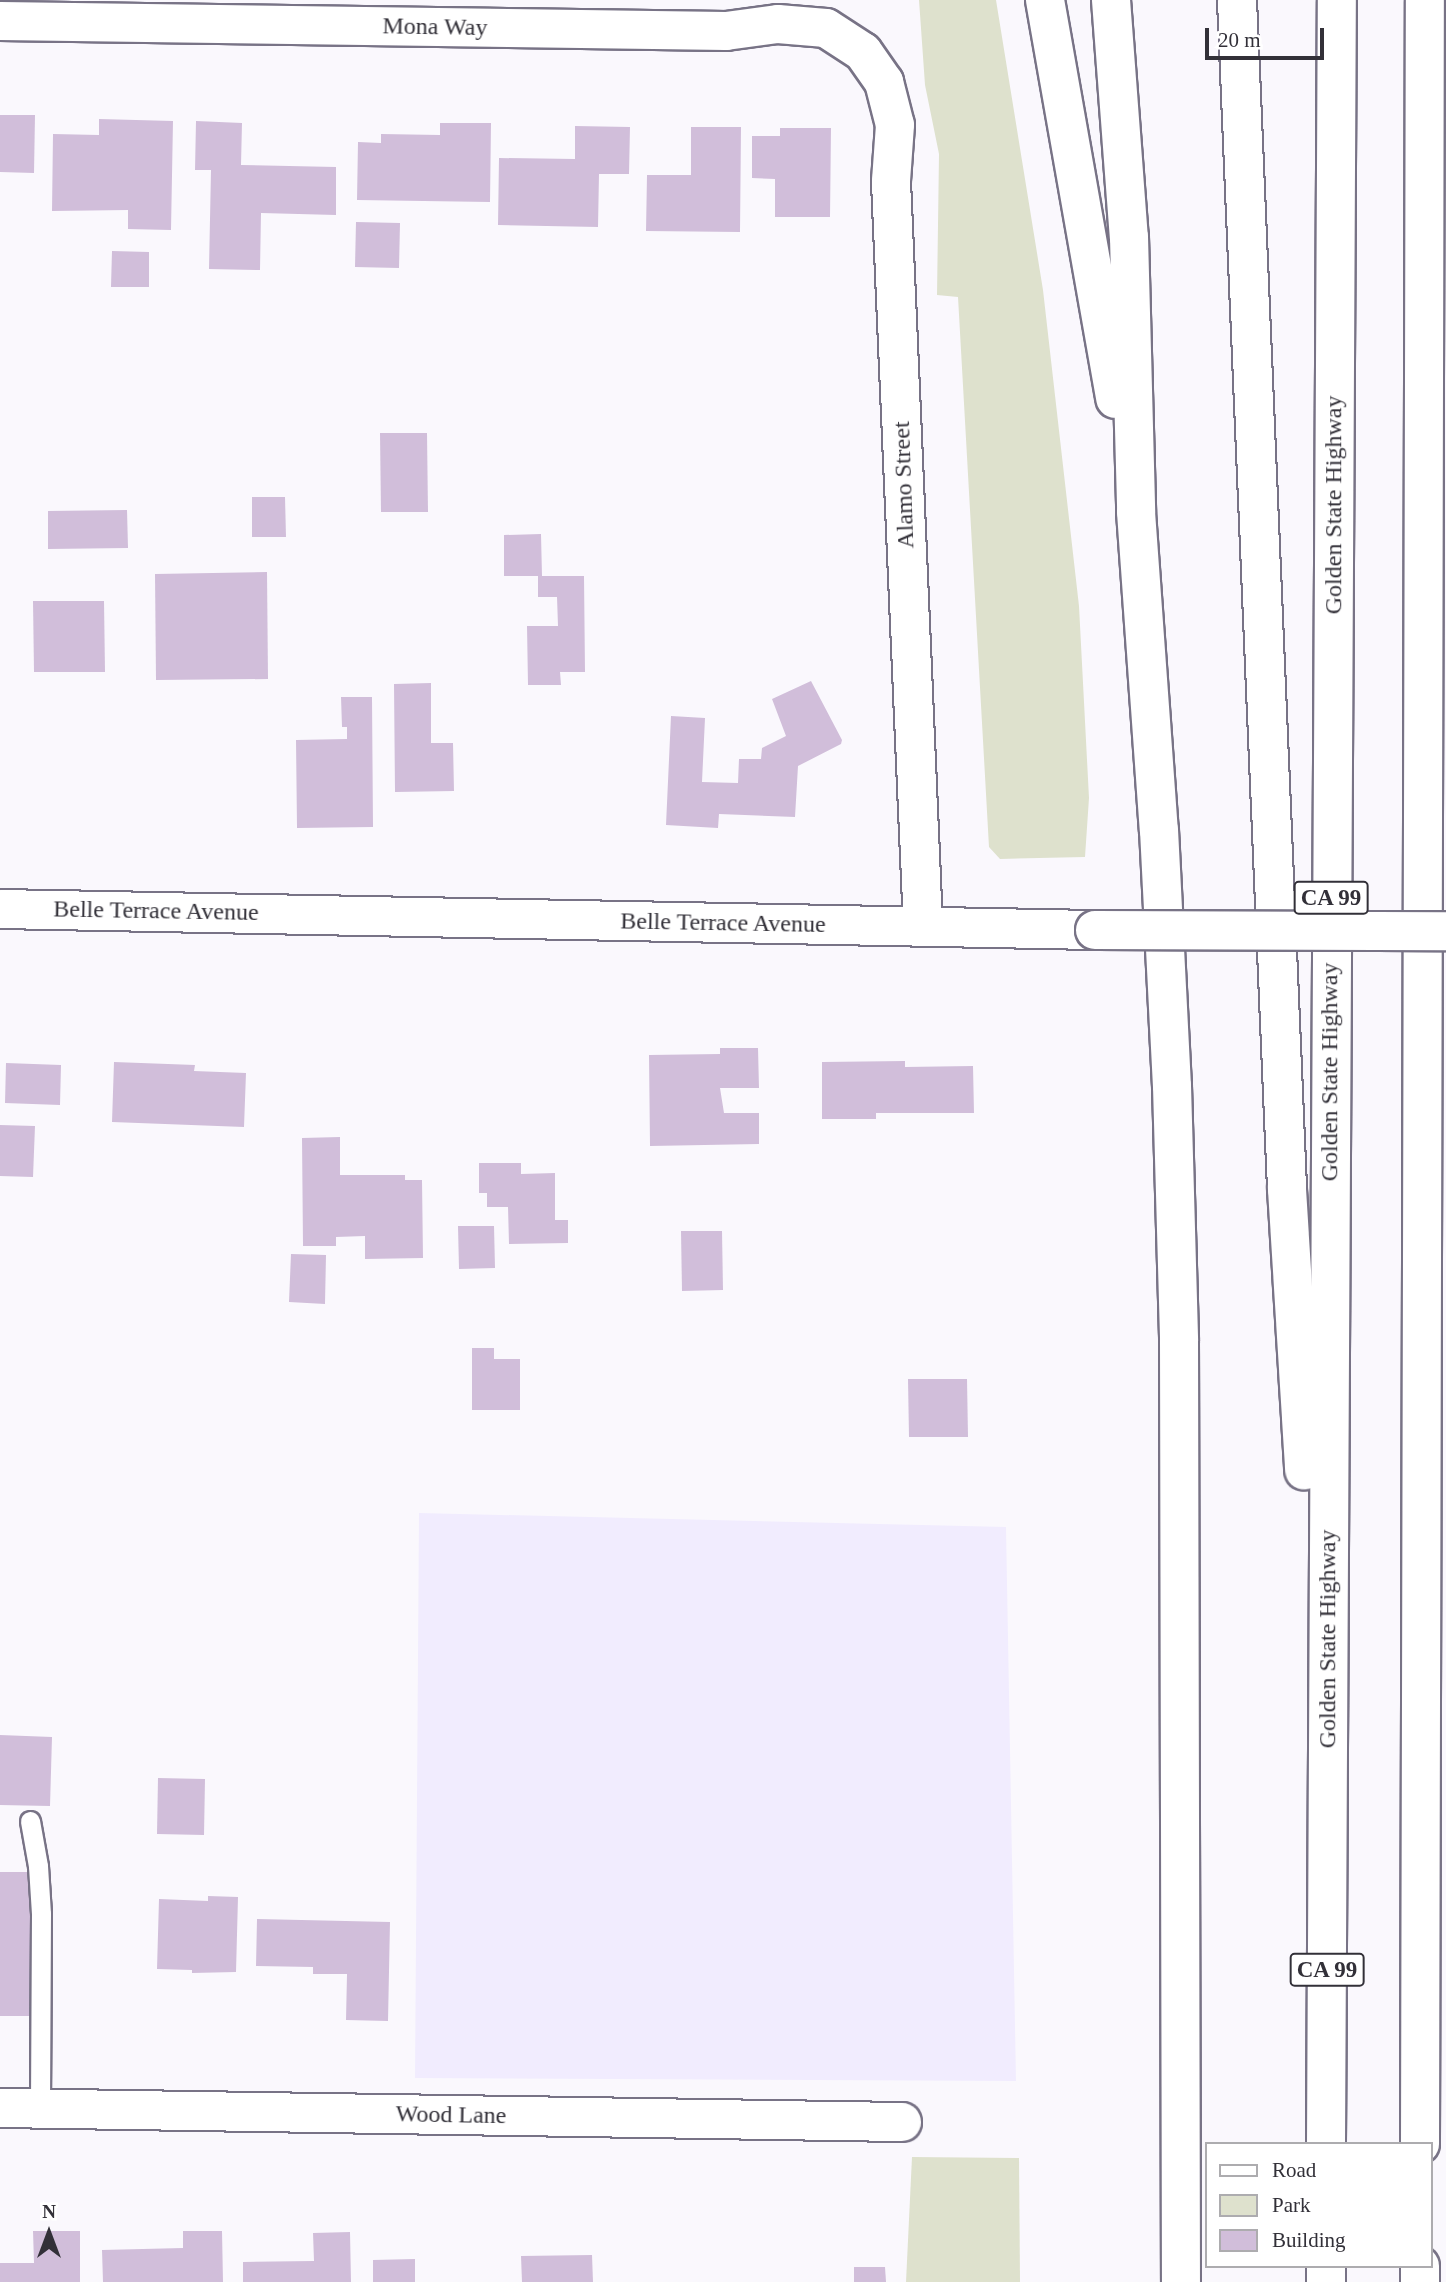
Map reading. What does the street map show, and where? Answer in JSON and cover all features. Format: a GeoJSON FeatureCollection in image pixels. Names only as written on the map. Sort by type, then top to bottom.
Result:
{"type":"FeatureCollection","features":[{"type":"Feature","properties":{"kind":"main road"},"geometry":{"type":"LineString","coordinates":[[1045,0],[1136,512]]}},
{"type":"Feature","properties":{"kind":"main road"},"geometry":{"type":"LineString","coordinates":[[1111,0],[1129,236],[1136,512],[1160,830],[1180,1341],[1181,2282]]}},
{"type":"Feature","properties":{"kind":"main road"},"geometry":{"type":"LineString","coordinates":[[1237,0],[1287,1189],[1328,1797]]}},
{"type":"Feature","properties":{"kind":"main road","name":"Golden State Highway"},"geometry":{"type":"LineString","coordinates":[[1326,2142],[1337,0]]}},
{"type":"Feature","properties":{"kind":"main road"},"geometry":{"type":"LineString","coordinates":[[1420,2142],[1426,0]]}},
{"type":"Feature","properties":{"kind":"main road","name":"Mona Way"},"geometry":{"type":"LineString","coordinates":[[0,21],[726,31],[778,24],[826,28],[863,51]]}},
{"type":"Feature","properties":{"kind":"main road"},"geometry":{"type":"LineString","coordinates":[[1424,134],[1446,37]]}},
{"type":"Feature","properties":{"kind":"main road","name":"Alamo Street"},"geometry":{"type":"LineString","coordinates":[[863,51],[884,82],[895,125],[891,181],[923,926]]}},
{"type":"Feature","properties":{"kind":"main road","name":"Belle Terrace Avenue"},"geometry":{"type":"LineString","coordinates":[[0,909],[1095,930],[1446,931]]}},
{"type":"Feature","properties":{"kind":"main road","name":"Wood Lane"},"geometry":{"type":"LineString","coordinates":[[0,2109],[902,2122]]}},
{"type":"Feature","properties":{"kind":"lane"},"geometry":{"type":"LineString","coordinates":[[30,1821],[38,1866],[41,1914],[40,2109]]}},
{"type":"Feature","properties":{"kind":"shaded area"},"geometry":{"type":"Polygon","coordinates":[[[419,1513],[1006,1527],[1016,2081],[415,2078],[419,1513]]]}},
{"type":"Feature","properties":{"kind":"green space"},"geometry":{"type":"Polygon","coordinates":[[[919,0],[996,0],[1043,290],[1079,606],[1089,798],[1085,857],[1000,859],[989,847],[958,297],[937,295],[939,154],[925,85],[919,0]]]}},
{"type":"Feature","properties":{"kind":"green space"},"geometry":{"type":"Polygon","coordinates":[[[912,2157],[1019,2158],[1020,2282],[906,2282],[912,2157]]]}},
{"type":"Feature","properties":{"kind":"building"},"geometry":{"type":"Polygon","coordinates":[[[0,115],[35,115],[34,173],[0,172],[0,115]]]}},
{"type":"Feature","properties":{"kind":"building"},"geometry":{"type":"Polygon","coordinates":[[[99,119],[173,121],[171,230],[128,229],[128,210],[52,211],[53,134],[99,135],[99,119]]]}},
{"type":"Feature","properties":{"kind":"building"},"geometry":{"type":"Polygon","coordinates":[[[196,121],[242,123],[241,165],[336,167],[336,215],[261,213],[260,270],[209,269],[211,170],[195,170],[196,121]]]}},
{"type":"Feature","properties":{"kind":"building"},"geometry":{"type":"Polygon","coordinates":[[[440,123],[491,123],[490,202],[357,200],[358,142],[381,143],[381,134],[440,135],[440,123]]]}},
{"type":"Feature","properties":{"kind":"building"},"geometry":{"type":"Polygon","coordinates":[[[575,126],[630,127],[629,174],[599,174],[598,227],[498,225],[499,158],[575,159],[575,126]]]}},
{"type":"Feature","properties":{"kind":"building"},"geometry":{"type":"Polygon","coordinates":[[[691,127],[741,127],[740,232],[646,231],[647,175],[691,175],[691,127]]]}},
{"type":"Feature","properties":{"kind":"building"},"geometry":{"type":"Polygon","coordinates":[[[780,128],[831,128],[830,217],[775,217],[775,179],[752,178],[752,136],[780,136],[780,128]]]}},
{"type":"Feature","properties":{"kind":"building"},"geometry":{"type":"Polygon","coordinates":[[[356,222],[400,223],[399,268],[355,267],[356,222]]]}},
{"type":"Feature","properties":{"kind":"building"},"geometry":{"type":"Polygon","coordinates":[[[112,251],[149,252],[149,287],[111,287],[112,251]]]}},
{"type":"Feature","properties":{"kind":"building"},"geometry":{"type":"Polygon","coordinates":[[[380,433],[427,433],[428,512],[381,512],[380,433]]]}},
{"type":"Feature","properties":{"kind":"building"},"geometry":{"type":"Polygon","coordinates":[[[252,497],[285,497],[286,537],[252,537],[252,497]]]}},
{"type":"Feature","properties":{"kind":"building"},"geometry":{"type":"Polygon","coordinates":[[[127,510],[128,548],[48,549],[48,511],[127,510]]]}},
{"type":"Feature","properties":{"kind":"building"},"geometry":{"type":"Polygon","coordinates":[[[541,534],[542,576],[584,576],[585,672],[560,672],[561,685],[528,685],[527,626],[558,626],[557,597],[538,597],[538,576],[504,576],[504,535],[541,534]]]}},
{"type":"Feature","properties":{"kind":"building"},"geometry":{"type":"Polygon","coordinates":[[[267,572],[268,679],[156,680],[155,574],[267,572]]]}},
{"type":"Feature","properties":{"kind":"building"},"geometry":{"type":"Polygon","coordinates":[[[33,601],[104,601],[105,672],[34,672],[33,601]]]}},
{"type":"Feature","properties":{"kind":"building"},"geometry":{"type":"Polygon","coordinates":[[[811,681],[842,740],[841,744],[798,766],[795,817],[719,814],[718,828],[666,825],[671,716],[705,718],[702,782],[738,783],[739,759],[761,759],[762,748],[786,736],[772,699],[811,681]]]}},
{"type":"Feature","properties":{"kind":"building"},"geometry":{"type":"Polygon","coordinates":[[[431,683],[431,743],[453,743],[454,791],[395,792],[394,684],[431,683]]]}},
{"type":"Feature","properties":{"kind":"building"},"geometry":{"type":"Polygon","coordinates":[[[341,697],[372,697],[373,827],[297,828],[296,740],[347,739],[347,727],[342,727],[341,697]]]}},
{"type":"Feature","properties":{"kind":"building"},"geometry":{"type":"Polygon","coordinates":[[[720,1048],[758,1048],[759,1088],[720,1088],[724,1113],[759,1113],[759,1144],[650,1146],[649,1055],[720,1054],[720,1048]]]}},
{"type":"Feature","properties":{"kind":"building"},"geometry":{"type":"Polygon","coordinates":[[[905,1061],[905,1067],[973,1066],[974,1113],[876,1113],[876,1119],[822,1119],[822,1062],[905,1061]]]}},
{"type":"Feature","properties":{"kind":"building"},"geometry":{"type":"Polygon","coordinates":[[[114,1062],[195,1065],[194,1071],[246,1073],[244,1127],[112,1122],[114,1062]]]}},
{"type":"Feature","properties":{"kind":"building"},"geometry":{"type":"Polygon","coordinates":[[[6,1063],[61,1065],[60,1105],[5,1103],[6,1063]]]}},
{"type":"Feature","properties":{"kind":"building"},"geometry":{"type":"Polygon","coordinates":[[[0,1125],[35,1126],[33,1177],[0,1176],[0,1125]]]}},
{"type":"Feature","properties":{"kind":"building"},"geometry":{"type":"Polygon","coordinates":[[[340,1137],[340,1175],[405,1175],[405,1180],[422,1180],[423,1258],[365,1259],[365,1236],[336,1237],[336,1246],[303,1246],[302,1138],[340,1137]]]}},
{"type":"Feature","properties":{"kind":"building"},"geometry":{"type":"Polygon","coordinates":[[[479,1163],[521,1163],[521,1174],[555,1173],[555,1220],[568,1220],[568,1243],[509,1244],[508,1207],[487,1207],[487,1193],[479,1193],[479,1163]]]}},
{"type":"Feature","properties":{"kind":"building"},"geometry":{"type":"Polygon","coordinates":[[[458,1226],[494,1226],[495,1268],[459,1269],[458,1226]]]}},
{"type":"Feature","properties":{"kind":"building"},"geometry":{"type":"Polygon","coordinates":[[[681,1231],[722,1231],[723,1290],[682,1291],[681,1231]]]}},
{"type":"Feature","properties":{"kind":"building"},"geometry":{"type":"Polygon","coordinates":[[[291,1254],[326,1255],[325,1304],[289,1302],[291,1254]]]}},
{"type":"Feature","properties":{"kind":"building"},"geometry":{"type":"Polygon","coordinates":[[[472,1348],[494,1348],[494,1359],[520,1359],[520,1410],[472,1410],[472,1348]]]}},
{"type":"Feature","properties":{"kind":"building"},"geometry":{"type":"Polygon","coordinates":[[[908,1379],[967,1379],[968,1437],[909,1437],[908,1379]]]}},
{"type":"Feature","properties":{"kind":"building"},"geometry":{"type":"Polygon","coordinates":[[[0,1735],[52,1737],[50,1806],[0,1805],[0,1735]]]}},
{"type":"Feature","properties":{"kind":"building"},"geometry":{"type":"Polygon","coordinates":[[[158,1778],[205,1779],[204,1835],[157,1834],[158,1778]]]}},
{"type":"Feature","properties":{"kind":"building"},"geometry":{"type":"Polygon","coordinates":[[[0,1872],[31,1872],[32,2016],[0,2016],[0,1872]]]}},
{"type":"Feature","properties":{"kind":"building"},"geometry":{"type":"Polygon","coordinates":[[[208,1896],[238,1897],[236,1972],[192,1973],[192,1970],[157,1969],[159,1899],[208,1901],[208,1896]]]}},
{"type":"Feature","properties":{"kind":"building"},"geometry":{"type":"Polygon","coordinates":[[[257,1919],[390,1922],[388,2021],[346,2020],[347,1974],[313,1974],[313,1967],[256,1966],[257,1919]]]}},
{"type":"Feature","properties":{"kind":"building"},"geometry":{"type":"Polygon","coordinates":[[[33,2231],[80,2231],[80,2282],[0,2282],[0,2263],[34,2263],[33,2231]]]}},
{"type":"Feature","properties":{"kind":"building"},"geometry":{"type":"Polygon","coordinates":[[[183,2231],[222,2231],[223,2282],[103,2282],[102,2250],[183,2248],[183,2231]]]}},
{"type":"Feature","properties":{"kind":"building"},"geometry":{"type":"Polygon","coordinates":[[[350,2232],[351,2282],[243,2282],[243,2262],[314,2261],[313,2233],[350,2232]]]}},
{"type":"Feature","properties":{"kind":"building"},"geometry":{"type":"Polygon","coordinates":[[[592,2255],[593,2282],[522,2282],[521,2256],[592,2255]]]}},
{"type":"Feature","properties":{"kind":"building"},"geometry":{"type":"Polygon","coordinates":[[[415,2259],[415,2282],[373,2282],[373,2260],[415,2259]]]}},
{"type":"Feature","properties":{"kind":"building"},"geometry":{"type":"Polygon","coordinates":[[[854,2267],[885,2267],[886,2282],[854,2282],[854,2267]]]}}]}
